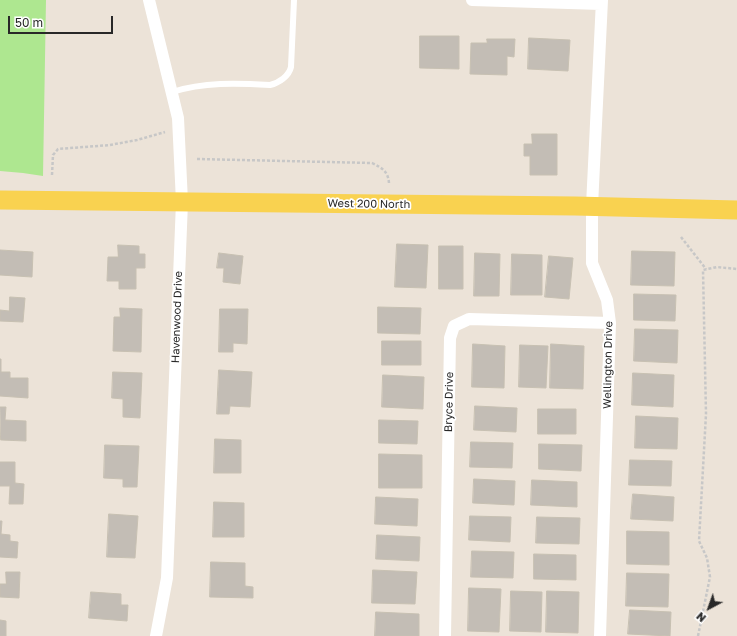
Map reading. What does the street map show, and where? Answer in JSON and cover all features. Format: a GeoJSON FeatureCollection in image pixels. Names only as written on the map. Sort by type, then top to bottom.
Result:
{"type":"FeatureCollection","features":[{"type":"Feature","properties":{"kind":"main road","name":"West 200 North"},"geometry":{"type":"LineString","coordinates":[[0,200],[592,206],[737,210]]}},
{"type":"Feature","properties":{"kind":"street","name":"Havenwood Drive"},"geometry":{"type":"LineString","coordinates":[[149,0],[178,118],[182,202],[167,578],[156,636]]}},
{"type":"Feature","properties":{"kind":"street"},"geometry":{"type":"LineString","coordinates":[[472,0],[601,2]]}},
{"type":"Feature","properties":{"kind":"street","name":"Wellington Drive"},"geometry":{"type":"LineString","coordinates":[[600,636],[610,323],[606,300],[592,262],[592,206],[601,2]]}},
{"type":"Feature","properties":{"kind":"street","name":"Bryce Drive"},"geometry":{"type":"LineString","coordinates":[[445,636],[450,338],[454,326],[469,319],[610,323]]}},
{"type":"Feature","properties":{"kind":"lane"},"geometry":{"type":"LineString","coordinates":[[172,92],[207,84],[234,83],[270,85],[281,80],[290,71],[291,67],[294,0]]}},
{"type":"Feature","properties":{"kind":"path"},"geometry":{"type":"LineString","coordinates":[[52,175],[53,155],[58,149],[110,145],[137,140],[165,132]]}},
{"type":"Feature","properties":{"kind":"path"},"geometry":{"type":"LineString","coordinates":[[197,159],[372,163],[383,168],[389,176],[389,183]]}},
{"type":"Feature","properties":{"kind":"path"},"geometry":{"type":"LineString","coordinates":[[681,237],[706,269]]}},
{"type":"Feature","properties":{"kind":"path"},"geometry":{"type":"LineString","coordinates":[[698,636],[710,576],[707,558],[699,541],[706,414],[703,270],[717,267],[737,268]]}},
{"type":"Feature","properties":{"kind":"green space"},"geometry":{"type":"Polygon","coordinates":[[[0,0],[46,0],[43,176],[0,171],[0,0]]]}},
{"type":"Feature","properties":{"kind":"building"},"geometry":{"type":"Polygon","coordinates":[[[420,36],[459,36],[459,69],[420,68],[420,36]]]}},
{"type":"Feature","properties":{"kind":"building"},"geometry":{"type":"Polygon","coordinates":[[[529,38],[570,40],[568,71],[528,69],[529,38]]]}},
{"type":"Feature","properties":{"kind":"building"},"geometry":{"type":"Polygon","coordinates":[[[487,39],[515,39],[514,57],[507,56],[507,75],[470,74],[471,43],[487,43],[487,39]]]}},
{"type":"Feature","properties":{"kind":"building"},"geometry":{"type":"Polygon","coordinates":[[[532,134],[557,134],[557,175],[530,175],[530,156],[524,156],[524,144],[532,144],[532,134]]]}},
{"type":"Feature","properties":{"kind":"building"},"geometry":{"type":"Polygon","coordinates":[[[397,244],[428,245],[426,288],[395,287],[397,244]]]}},
{"type":"Feature","properties":{"kind":"building"},"geometry":{"type":"Polygon","coordinates":[[[118,245],[139,246],[139,254],[145,254],[145,268],[136,268],[136,289],[119,289],[119,281],[107,281],[108,257],[118,257],[118,245]]]}},
{"type":"Feature","properties":{"kind":"building"},"geometry":{"type":"Polygon","coordinates":[[[439,246],[463,246],[463,289],[439,289],[439,246]]]}},
{"type":"Feature","properties":{"kind":"building"},"geometry":{"type":"Polygon","coordinates":[[[0,250],[33,252],[32,277],[0,275],[0,250]]]}},
{"type":"Feature","properties":{"kind":"building"},"geometry":{"type":"Polygon","coordinates":[[[632,251],[675,252],[674,286],[631,285],[632,251]]]}},
{"type":"Feature","properties":{"kind":"building"},"geometry":{"type":"Polygon","coordinates":[[[219,253],[243,256],[240,284],[223,282],[224,268],[217,268],[219,253]]]}},
{"type":"Feature","properties":{"kind":"building"},"geometry":{"type":"Polygon","coordinates":[[[475,253],[500,254],[499,296],[474,296],[475,253]]]}},
{"type":"Feature","properties":{"kind":"building"},"geometry":{"type":"Polygon","coordinates":[[[512,254],[542,255],[542,295],[511,295],[512,254]]]}},
{"type":"Feature","properties":{"kind":"building"},"geometry":{"type":"Polygon","coordinates":[[[549,256],[573,258],[569,299],[545,297],[549,256]]]}},
{"type":"Feature","properties":{"kind":"building"},"geometry":{"type":"Polygon","coordinates":[[[634,294],[676,295],[675,321],[634,320],[634,294]]]}},
{"type":"Feature","properties":{"kind":"building"},"geometry":{"type":"Polygon","coordinates":[[[10,297],[25,298],[23,322],[0,321],[0,310],[9,311],[10,297]]]}},
{"type":"Feature","properties":{"kind":"building"},"geometry":{"type":"Polygon","coordinates":[[[378,307],[421,308],[420,334],[378,333],[378,307]]]}},
{"type":"Feature","properties":{"kind":"building"},"geometry":{"type":"Polygon","coordinates":[[[120,308],[142,309],[141,352],[113,351],[114,317],[120,317],[120,308]]]}},
{"type":"Feature","properties":{"kind":"building"},"geometry":{"type":"Polygon","coordinates":[[[220,309],[248,309],[247,344],[233,343],[233,352],[219,352],[220,309]]]}},
{"type":"Feature","properties":{"kind":"building"},"geometry":{"type":"Polygon","coordinates":[[[635,329],[678,330],[677,363],[634,361],[635,329]]]}},
{"type":"Feature","properties":{"kind":"building"},"geometry":{"type":"Polygon","coordinates":[[[382,341],[421,341],[421,365],[382,365],[382,341]]]}},
{"type":"Feature","properties":{"kind":"building"},"geometry":{"type":"Polygon","coordinates":[[[473,344],[505,346],[504,388],[472,387],[473,344]]]}},
{"type":"Feature","properties":{"kind":"building"},"geometry":{"type":"Polygon","coordinates":[[[551,344],[584,346],[583,389],[550,388],[551,344]]]}},
{"type":"Feature","properties":{"kind":"building"},"geometry":{"type":"Polygon","coordinates":[[[520,345],[548,346],[546,388],[519,387],[520,345]]]}},
{"type":"Feature","properties":{"kind":"building"},"geometry":{"type":"Polygon","coordinates":[[[0,359],[1,372],[10,372],[10,378],[28,378],[28,398],[0,396],[0,359]]]}},
{"type":"Feature","properties":{"kind":"building"},"geometry":{"type":"Polygon","coordinates":[[[219,370],[252,372],[250,407],[230,406],[229,414],[217,414],[219,370]]]}},
{"type":"Feature","properties":{"kind":"building"},"geometry":{"type":"Polygon","coordinates":[[[113,372],[142,373],[140,418],[123,417],[123,399],[112,398],[113,372]]]}},
{"type":"Feature","properties":{"kind":"building"},"geometry":{"type":"Polygon","coordinates":[[[633,373],[674,375],[673,407],[632,405],[633,373]]]}},
{"type":"Feature","properties":{"kind":"building"},"geometry":{"type":"Polygon","coordinates":[[[383,375],[424,377],[423,409],[382,407],[383,375]]]}},
{"type":"Feature","properties":{"kind":"building"},"geometry":{"type":"Polygon","coordinates":[[[475,406],[517,408],[516,432],[474,430],[475,406]]]}},
{"type":"Feature","properties":{"kind":"building"},"geometry":{"type":"Polygon","coordinates":[[[0,407],[6,407],[5,420],[26,421],[26,441],[1,440],[0,407]]]}},
{"type":"Feature","properties":{"kind":"building"},"geometry":{"type":"Polygon","coordinates":[[[538,409],[576,409],[576,434],[538,434],[538,409]]]}},
{"type":"Feature","properties":{"kind":"building"},"geometry":{"type":"Polygon","coordinates":[[[636,416],[678,418],[677,449],[635,448],[636,416]]]}},
{"type":"Feature","properties":{"kind":"building"},"geometry":{"type":"Polygon","coordinates":[[[379,420],[418,421],[417,444],[379,443],[379,420]]]}},
{"type":"Feature","properties":{"kind":"building"},"geometry":{"type":"Polygon","coordinates":[[[215,439],[241,440],[241,473],[214,473],[215,439]]]}},
{"type":"Feature","properties":{"kind":"building"},"geometry":{"type":"Polygon","coordinates":[[[471,442],[513,443],[512,468],[470,467],[471,442]]]}},
{"type":"Feature","properties":{"kind":"building"},"geometry":{"type":"Polygon","coordinates":[[[539,444],[582,445],[581,471],[539,469],[539,444]]]}},
{"type":"Feature","properties":{"kind":"building"},"geometry":{"type":"Polygon","coordinates":[[[105,445],[139,446],[137,487],[123,487],[123,479],[104,478],[105,445]]]}},
{"type":"Feature","properties":{"kind":"building"},"geometry":{"type":"Polygon","coordinates":[[[379,454],[422,455],[422,488],[379,488],[379,454]]]}},
{"type":"Feature","properties":{"kind":"building"},"geometry":{"type":"Polygon","coordinates":[[[630,460],[672,461],[671,486],[629,485],[630,460]]]}},
{"type":"Feature","properties":{"kind":"building"},"geometry":{"type":"Polygon","coordinates":[[[0,462],[15,462],[15,483],[24,484],[23,504],[9,504],[10,486],[0,486],[0,462]]]}},
{"type":"Feature","properties":{"kind":"building"},"geometry":{"type":"Polygon","coordinates":[[[474,479],[515,481],[514,505],[473,503],[474,479]]]}},
{"type":"Feature","properties":{"kind":"building"},"geometry":{"type":"Polygon","coordinates":[[[532,480],[577,482],[577,507],[531,505],[532,480]]]}},
{"type":"Feature","properties":{"kind":"building"},"geometry":{"type":"Polygon","coordinates":[[[633,494],[674,497],[673,521],[631,519],[633,494]]]}},
{"type":"Feature","properties":{"kind":"building"},"geometry":{"type":"Polygon","coordinates":[[[376,497],[418,499],[417,526],[375,524],[376,497]]]}},
{"type":"Feature","properties":{"kind":"building"},"geometry":{"type":"Polygon","coordinates":[[[214,502],[244,503],[244,537],[213,537],[214,502]]]}},
{"type":"Feature","properties":{"kind":"building"},"geometry":{"type":"Polygon","coordinates":[[[109,514],[138,516],[135,558],[107,557],[109,514]]]}},
{"type":"Feature","properties":{"kind":"building"},"geometry":{"type":"Polygon","coordinates":[[[470,516],[511,517],[510,542],[469,540],[470,516]]]}},
{"type":"Feature","properties":{"kind":"building"},"geometry":{"type":"Polygon","coordinates":[[[537,517],[580,518],[579,544],[536,543],[537,517]]]}},
{"type":"Feature","properties":{"kind":"building"},"geometry":{"type":"Polygon","coordinates":[[[0,521],[2,521],[1,534],[10,535],[10,541],[18,542],[17,558],[0,557],[0,521]]]}},
{"type":"Feature","properties":{"kind":"building"},"geometry":{"type":"Polygon","coordinates":[[[627,531],[669,532],[669,565],[627,564],[627,531]]]}},
{"type":"Feature","properties":{"kind":"building"},"geometry":{"type":"Polygon","coordinates":[[[377,535],[420,537],[419,561],[376,559],[377,535]]]}},
{"type":"Feature","properties":{"kind":"building"},"geometry":{"type":"Polygon","coordinates":[[[472,551],[514,552],[513,578],[471,577],[472,551]]]}},
{"type":"Feature","properties":{"kind":"building"},"geometry":{"type":"Polygon","coordinates":[[[534,554],[576,555],[576,580],[534,579],[534,554]]]}},
{"type":"Feature","properties":{"kind":"building"},"geometry":{"type":"Polygon","coordinates":[[[211,562],[245,563],[245,586],[253,587],[253,598],[210,597],[211,562]]]}},
{"type":"Feature","properties":{"kind":"building"},"geometry":{"type":"Polygon","coordinates":[[[373,570],[417,572],[415,604],[372,603],[373,570]]]}},
{"type":"Feature","properties":{"kind":"building"},"geometry":{"type":"Polygon","coordinates":[[[6,572],[20,572],[19,598],[0,597],[0,584],[6,584],[6,572]]]}},
{"type":"Feature","properties":{"kind":"building"},"geometry":{"type":"Polygon","coordinates":[[[627,573],[669,574],[668,607],[626,606],[627,573]]]}},
{"type":"Feature","properties":{"kind":"building"},"geometry":{"type":"Polygon","coordinates":[[[469,588],[501,589],[499,632],[468,631],[469,588]]]}},
{"type":"Feature","properties":{"kind":"building"},"geometry":{"type":"Polygon","coordinates":[[[511,591],[542,592],[541,632],[510,631],[511,591]]]}},
{"type":"Feature","properties":{"kind":"building"},"geometry":{"type":"Polygon","coordinates":[[[547,591],[579,592],[578,633],[546,632],[547,591]]]}},
{"type":"Feature","properties":{"kind":"building"},"geometry":{"type":"Polygon","coordinates":[[[91,592],[121,594],[121,605],[128,605],[127,621],[89,618],[91,592]]]}},
{"type":"Feature","properties":{"kind":"building"},"geometry":{"type":"Polygon","coordinates":[[[630,610],[671,612],[670,636],[628,634],[630,610]]]}},
{"type":"Feature","properties":{"kind":"building"},"geometry":{"type":"Polygon","coordinates":[[[376,612],[419,614],[419,636],[375,636],[376,612]]]}},
{"type":"Feature","properties":{"kind":"building"},"geometry":{"type":"Polygon","coordinates":[[[0,620],[6,621],[6,636],[0,636],[0,620]]]}}]}
